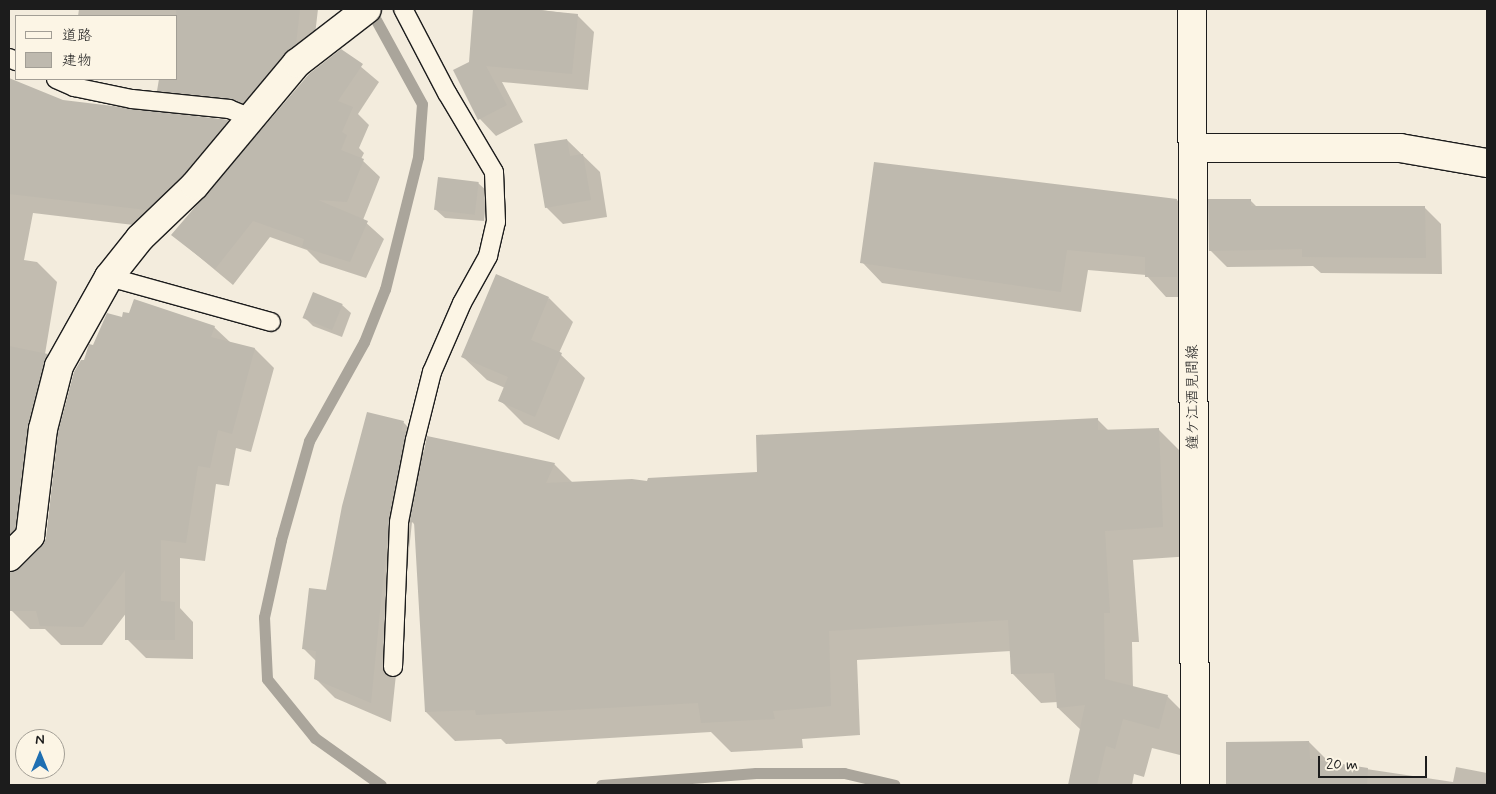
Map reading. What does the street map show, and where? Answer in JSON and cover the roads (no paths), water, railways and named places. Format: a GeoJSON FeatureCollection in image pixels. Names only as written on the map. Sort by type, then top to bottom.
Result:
{"type":"FeatureCollection","features":[{"type":"Feature","properties":{"kind":"street"},"geometry":{"type":"LineString","coordinates":[[9,557],[30,536],[43,429],[59,366],[109,277],[140,238],[195,185],[249,117],[297,63],[367,9]]}},
{"type":"Feature","properties":{"kind":"street","name":"鐘ケ江酒見間線"},"geometry":{"type":"LineString","coordinates":[[1192,9],[1195,785]]}},
{"type":"Feature","properties":{"kind":"street"},"geometry":{"type":"LineString","coordinates":[[1194,148],[1400,148],[1487,163]]}},
{"type":"Feature","properties":{"kind":"lane"},"geometry":{"type":"LineString","coordinates":[[393,667],[399,522],[415,440],[432,372],[462,303],[488,256],[496,222],[494,172],[451,102],[404,9]]}},
{"type":"Feature","properties":{"kind":"lane"},"geometry":{"type":"LineString","coordinates":[[58,80],[74,87],[132,99],[229,110],[249,117]]}},
{"type":"Feature","properties":{"kind":"lane"},"geometry":{"type":"LineString","coordinates":[[109,277],[271,322]]}},
{"type":"Feature","properties":{"kind":"waterway"},"geometry":{"type":"LineString","coordinates":[[370,9],[422,104],[418,157],[385,289],[364,342],[309,441],[281,540],[264,617],[267,679],[315,738],[381,785]]}},
{"type":"Feature","properties":{"kind":"waterway"},"geometry":{"type":"LineString","coordinates":[[601,785],[756,773],[844,773],[895,785]]}}]}
